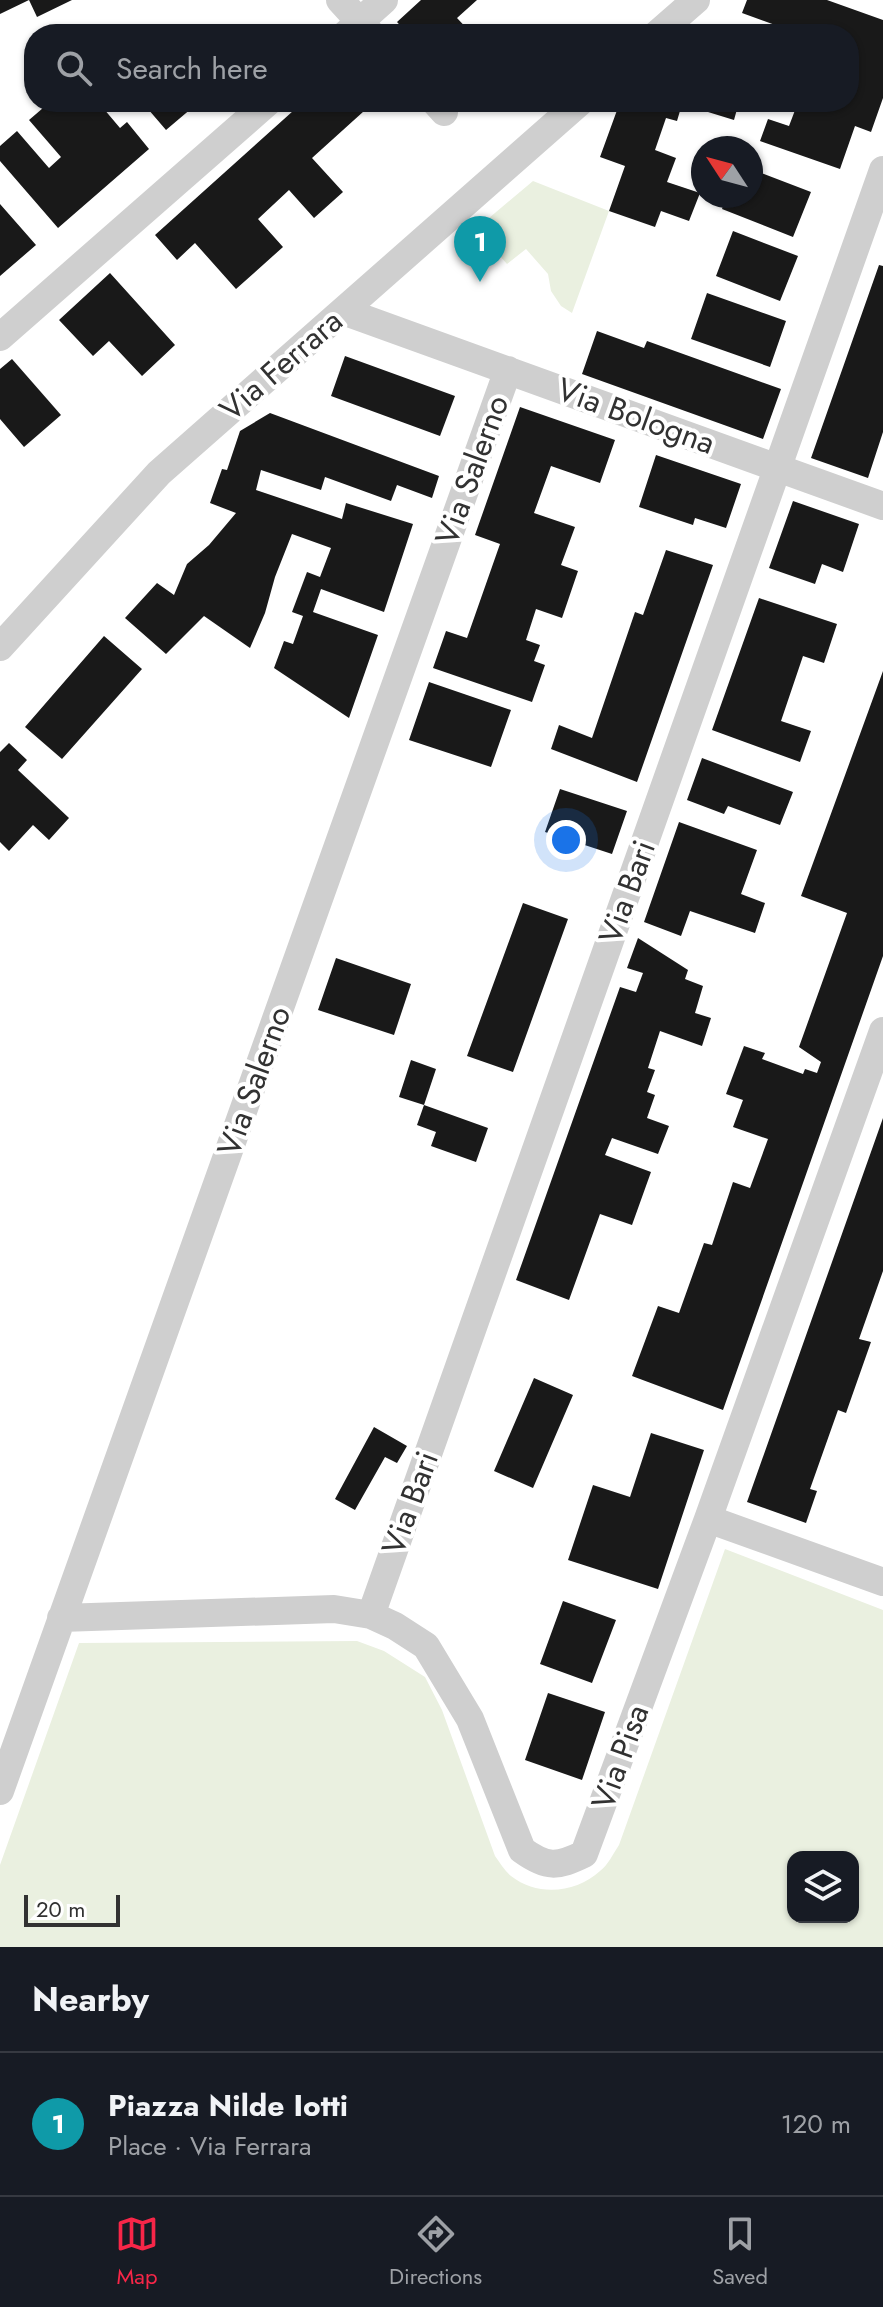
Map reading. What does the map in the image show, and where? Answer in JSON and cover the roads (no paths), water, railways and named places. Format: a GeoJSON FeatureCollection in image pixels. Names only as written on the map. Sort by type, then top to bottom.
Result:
{"type":"FeatureCollection","features":[{"type":"Feature","properties":{"kind":"street"},"geometry":{"type":"LineString","coordinates":[[340,0],[355,24]]}},
{"type":"Feature","properties":{"kind":"street"},"geometry":{"type":"LineString","coordinates":[[364,24],[384,0]]}},
{"type":"Feature","properties":{"kind":"street"},"geometry":{"type":"LineString","coordinates":[[668,24],[696,0]]}},
{"type":"Feature","properties":{"kind":"street"},"geometry":{"type":"LineString","coordinates":[[0,337],[257,112]]}},
{"type":"Feature","properties":{"kind":"street","name":"Via Ferrara"},"geometry":{"type":"LineString","coordinates":[[0,647],[159,473],[569,112]]}},
{"type":"Feature","properties":{"kind":"street","name":"Via Bari"},"geometry":{"type":"LineString","coordinates":[[371,1615],[883,170]]}},
{"type":"Feature","properties":{"kind":"street","name":"Via Bologna"},"geometry":{"type":"LineString","coordinates":[[343,311],[883,506]]}},
{"type":"Feature","properties":{"kind":"street","name":"Via Salerno"},"geometry":{"type":"LineString","coordinates":[[0,1791],[508,370]]}},
{"type":"Feature","properties":{"kind":"street","name":"Via Pisa"},"geometry":{"type":"LineString","coordinates":[[61,1618],[334,1609],[371,1615],[426,1646],[470,1719],[522,1850],[538,1862],[560,1865],[584,1854],[883,1031]]}},
{"type":"Feature","properties":{"kind":"street"},"geometry":{"type":"LineString","coordinates":[[708,1519],[883,1582]]}},
{"type":"Feature","properties":{"kind":"place","name":"Piazza Nilde Iotti"},"geometry":{"type":"Point","coordinates":[480,282]}}]}
